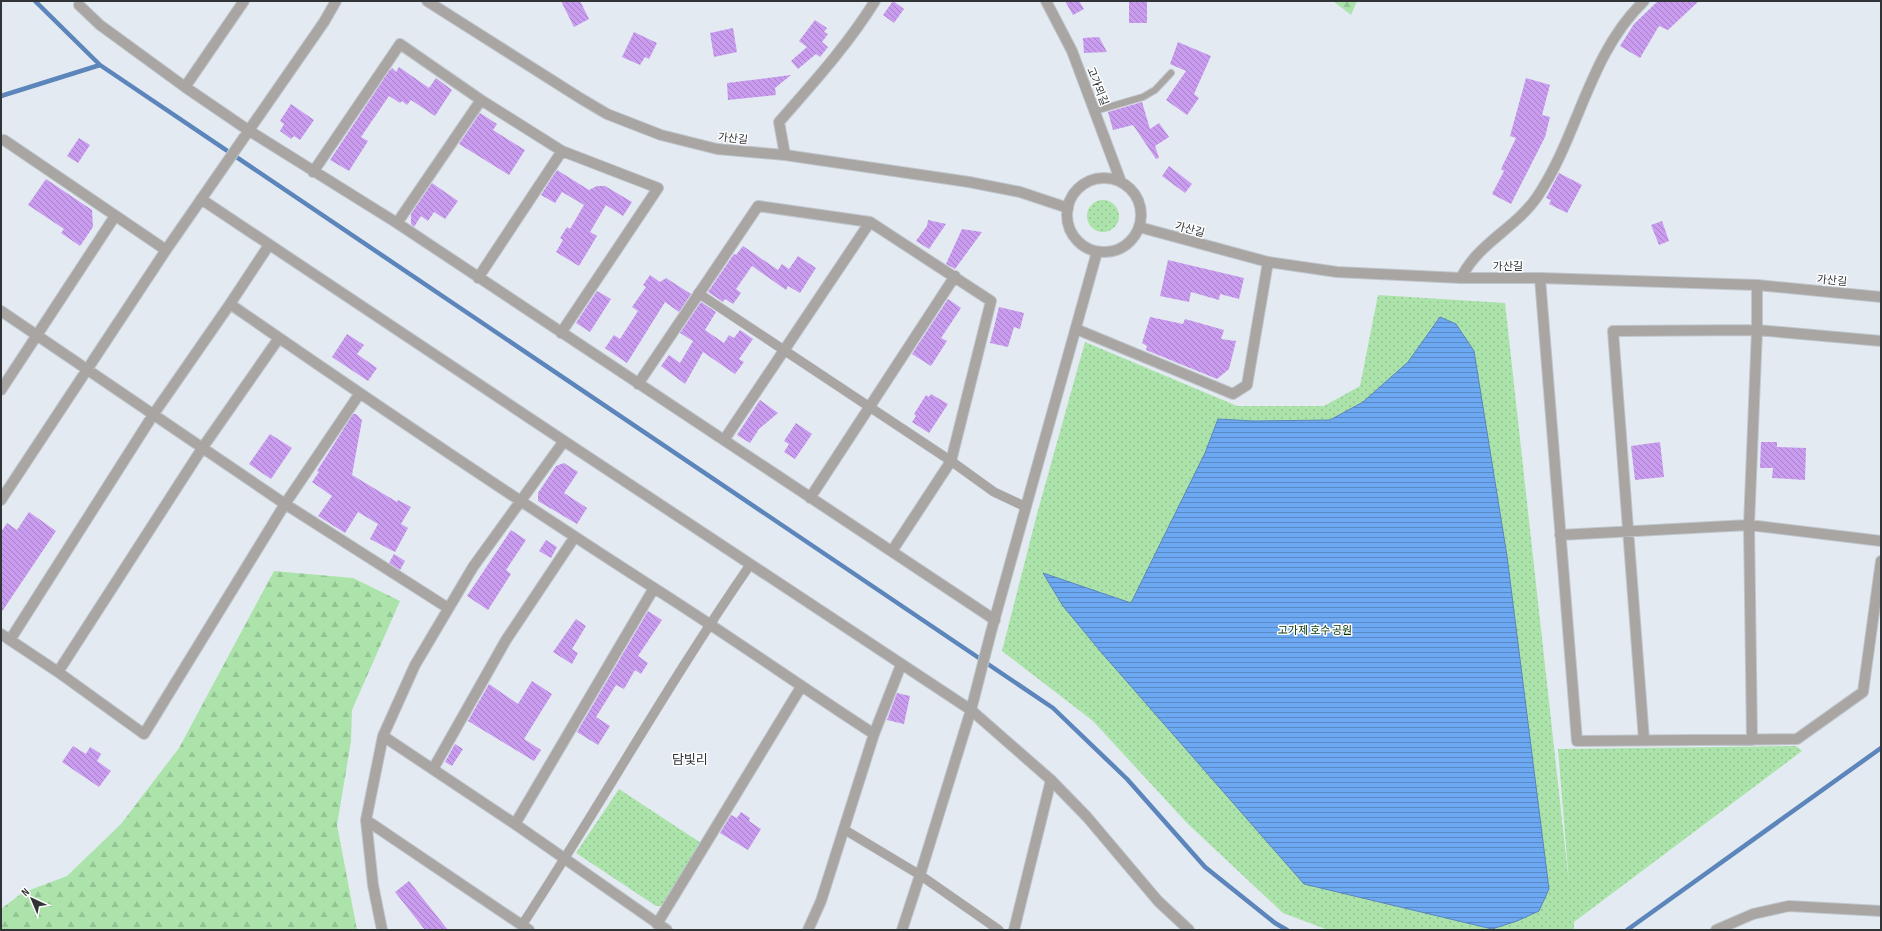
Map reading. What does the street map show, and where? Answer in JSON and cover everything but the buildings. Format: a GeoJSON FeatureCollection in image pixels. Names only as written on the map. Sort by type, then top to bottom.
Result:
{"type":"FeatureCollection","features":[{"type":"Feature","properties":{"kind":"street"},"geometry":{"type":"LineString","coordinates":[[184,87],[244,1]]}},
{"type":"Feature","properties":{"kind":"street"},"geometry":{"type":"LineString","coordinates":[[1,500],[142,289],[166,250],[324,22],[336,1]]}},
{"type":"Feature","properties":{"kind":"street","name":"가산길"},"geometry":{"type":"LineString","coordinates":[[427,1],[576,96],[607,114],[661,135],[717,149],[785,155],[969,182],[1020,192],[1068,208]]}},
{"type":"Feature","properties":{"kind":"street"},"geometry":{"type":"LineString","coordinates":[[785,155],[779,122],[836,58],[860,26],[875,1]]}},
{"type":"Feature","properties":{"kind":"street","name":"고가뫼길"},"geometry":{"type":"LineString","coordinates":[[1046,1],[1072,52],[1121,182]]}},
{"type":"Feature","properties":{"kind":"street"},"geometry":{"type":"LineString","coordinates":[[1461,278],[1467,266],[1477,254],[1524,213],[1537,198],[1548,178],[1594,75],[1614,36],[1644,1]]}},
{"type":"Feature","properties":{"kind":"street"},"geometry":{"type":"LineString","coordinates":[[79,5],[100,24],[184,87],[248,130],[396,224],[995,620]]}},
{"type":"Feature","properties":{"kind":"street"},"geometry":{"type":"LineString","coordinates":[[313,172],[400,44],[481,100],[562,151],[658,188],[561,333]]}},
{"type":"Feature","properties":{"kind":"street"},"geometry":{"type":"LineString","coordinates":[[396,224],[481,100]]}},
{"type":"Feature","properties":{"kind":"street"},"geometry":{"type":"LineString","coordinates":[[4,140],[166,250]]}},
{"type":"Feature","properties":{"kind":"street"},"geometry":{"type":"LineString","coordinates":[[478,278],[562,151]]}},
{"type":"Feature","properties":{"kind":"street"},"geometry":{"type":"LineString","coordinates":[[1099,179],[1110,179],[1121,182],[1130,188],[1136,196],[1140,206],[1142,217],[1139,227],[1131,240],[1118,250],[1097,252],[1086,248],[1074,236],[1068,220],[1068,208],[1072,198],[1079,189],[1088,182],[1099,179]]}},
{"type":"Feature","properties":{"kind":"street"},"geometry":{"type":"LineString","coordinates":[[201,199],[750,565],[971,710],[1051,780],[1087,817],[1158,901],[1189,930]]}},
{"type":"Feature","properties":{"kind":"street"},"geometry":{"type":"LineString","coordinates":[[638,384],[758,206],[870,222],[955,276],[991,301],[951,461],[892,551]]}},
{"type":"Feature","properties":{"kind":"street"},"geometry":{"type":"LineString","coordinates":[[1,390],[115,216]]}},
{"type":"Feature","properties":{"kind":"street"},"geometry":{"type":"LineString","coordinates":[[724,440],[870,222]]}},
{"type":"Feature","properties":{"kind":"street","name":"가산길"},"geometry":{"type":"LineString","coordinates":[[1139,227],[1268,262],[1337,272],[1461,278],[1540,278],[1757,286],[1881,297]]}},
{"type":"Feature","properties":{"kind":"street"},"geometry":{"type":"LineString","coordinates":[[10,640],[152,415],[230,304],[269,245]]}},
{"type":"Feature","properties":{"kind":"street"},"geometry":{"type":"LineString","coordinates":[[902,930],[976,693],[991,632],[1097,252]]}},
{"type":"Feature","properties":{"kind":"street"},"geometry":{"type":"LineString","coordinates":[[1076,329],[1233,394],[1247,385],[1268,262]]}},
{"type":"Feature","properties":{"kind":"street"},"geometry":{"type":"LineString","coordinates":[[810,498],[955,276]]}},
{"type":"Feature","properties":{"kind":"street"},"geometry":{"type":"LineString","coordinates":[[1540,278],[1577,741],[1797,739],[1863,692],[1881,561]]}},
{"type":"Feature","properties":{"kind":"street"},"geometry":{"type":"LineString","coordinates":[[1752,740],[1749,525],[1757,330],[1757,286]]}},
{"type":"Feature","properties":{"kind":"street"},"geometry":{"type":"LineString","coordinates":[[698,293],[951,461],[994,492],[1026,507]]}},
{"type":"Feature","properties":{"kind":"street"},"geometry":{"type":"LineString","coordinates":[[230,304],[574,538],[654,588],[801,687],[874,734]]}},
{"type":"Feature","properties":{"kind":"street"},"geometry":{"type":"LineString","coordinates":[[1,311],[285,504],[448,608]]}},
{"type":"Feature","properties":{"kind":"street"},"geometry":{"type":"LineString","coordinates":[[1644,740],[1613,331],[1757,330],[1881,341]]}},
{"type":"Feature","properties":{"kind":"street"},"geometry":{"type":"LineString","coordinates":[[58,672],[203,447],[279,338]]}},
{"type":"Feature","properties":{"kind":"street"},"geometry":{"type":"LineString","coordinates":[[1,634],[58,672],[144,734],[285,504],[360,393]]}},
{"type":"Feature","properties":{"kind":"street"},"geometry":{"type":"LineString","coordinates":[[382,930],[373,885],[366,820],[383,736],[415,665],[473,567],[564,441]]}},
{"type":"Feature","properties":{"kind":"street"},"geometry":{"type":"LineString","coordinates":[[1560,535],[1749,525],[1881,541]]}},
{"type":"Feature","properties":{"kind":"street"},"geometry":{"type":"LineString","coordinates":[[433,769],[506,640],[574,538]]}},
{"type":"Feature","properties":{"kind":"street"},"geometry":{"type":"LineString","coordinates":[[366,820],[526,928],[641,733],[709,625],[750,565]]}},
{"type":"Feature","properties":{"kind":"street"},"geometry":{"type":"LineString","coordinates":[[514,824],[654,588]]}},
{"type":"Feature","properties":{"kind":"street"},"geometry":{"type":"LineString","coordinates":[[808,930],[821,901],[845,830],[874,734],[901,665]]}},
{"type":"Feature","properties":{"kind":"street"},"geometry":{"type":"LineString","coordinates":[[657,924],[801,687]]}},
{"type":"Feature","properties":{"kind":"street"},"geometry":{"type":"LineString","coordinates":[[383,736],[566,859],[667,930]]}},
{"type":"Feature","properties":{"kind":"street"},"geometry":{"type":"LineString","coordinates":[[1014,930],[1051,780]]}},
{"type":"Feature","properties":{"kind":"street"},"geometry":{"type":"LineString","coordinates":[[845,830],[920,875],[999,930]]}},
{"type":"Feature","properties":{"kind":"street"},"geometry":{"type":"LineString","coordinates":[[1716,930],[1753,914],[1789,906],[1881,911]]}},
{"type":"Feature","properties":{"kind":"lane"},"geometry":{"type":"LineString","coordinates":[[1095,111],[1143,97],[1155,90],[1171,73]]}},
{"type":"Feature","properties":{"kind":"green space"},"geometry":{"type":"Polygon","coordinates":[[[1333,1],[1357,1],[1351,15],[1333,1]]]}},
{"type":"Feature","properties":{"kind":"green space"},"geometry":{"type":"Polygon","coordinates":[[[1100,200],[1106,200],[1116,207],[1119,216],[1118,222],[1112,229],[1106,232],[1100,232],[1090,225],[1087,219],[1087,213],[1094,203],[1100,200]]]}},
{"type":"Feature","properties":{"kind":"green space","name":"고가제 호수 공원"},"geometry":{"type":"Polygon","coordinates":[[[1378,295],[1505,303],[1569,883],[1558,749],[1796,746],[1802,751],[1574,922],[1574,930],[1328,930],[1283,913],[1187,823],[1093,721],[1002,651],[1037,514],[1085,342],[1237,406],[1324,406],[1360,386],[1378,295]]]}},
{"type":"Feature","properties":{"kind":"green space"},"geometry":{"type":"Polygon","coordinates":[[[274,571],[353,578],[400,601],[352,710],[351,741],[337,825],[357,930],[1,930],[1,909],[22,893],[67,876],[121,824],[179,748],[274,571]]]}},
{"type":"Feature","properties":{"kind":"green space"},"geometry":{"type":"Polygon","coordinates":[[[619,789],[704,845],[663,906],[656,906],[576,853],[619,789]]]}},
{"type":"Feature","properties":{"kind":"water","name":"고가제 호수 공원"},"geometry":{"type":"Polygon","coordinates":[[[1440,317],[1456,324],[1474,351],[1507,556],[1549,889],[1539,911],[1517,921],[1492,929],[1304,884],[1101,652],[1063,606],[1043,573],[1131,603],[1205,453],[1218,419],[1254,421],[1330,420],[1363,402],[1408,362],[1440,317]]]}},
{"type":"Feature","properties":{"kind":"waterway"},"geometry":{"type":"LineString","coordinates":[[35,1],[100,65]]}},
{"type":"Feature","properties":{"kind":"waterway"},"geometry":{"type":"LineString","coordinates":[[1,96],[100,65],[1053,708],[1127,779],[1205,867],[1275,923],[1287,930]]}},
{"type":"Feature","properties":{"kind":"waterway"},"geometry":{"type":"LineString","coordinates":[[1627,930],[1881,748]]}},
{"type":"Feature","properties":{"kind":"district","name":"담빛리"},"geometry":{"type":"Point","coordinates":[690,759]}}]}
